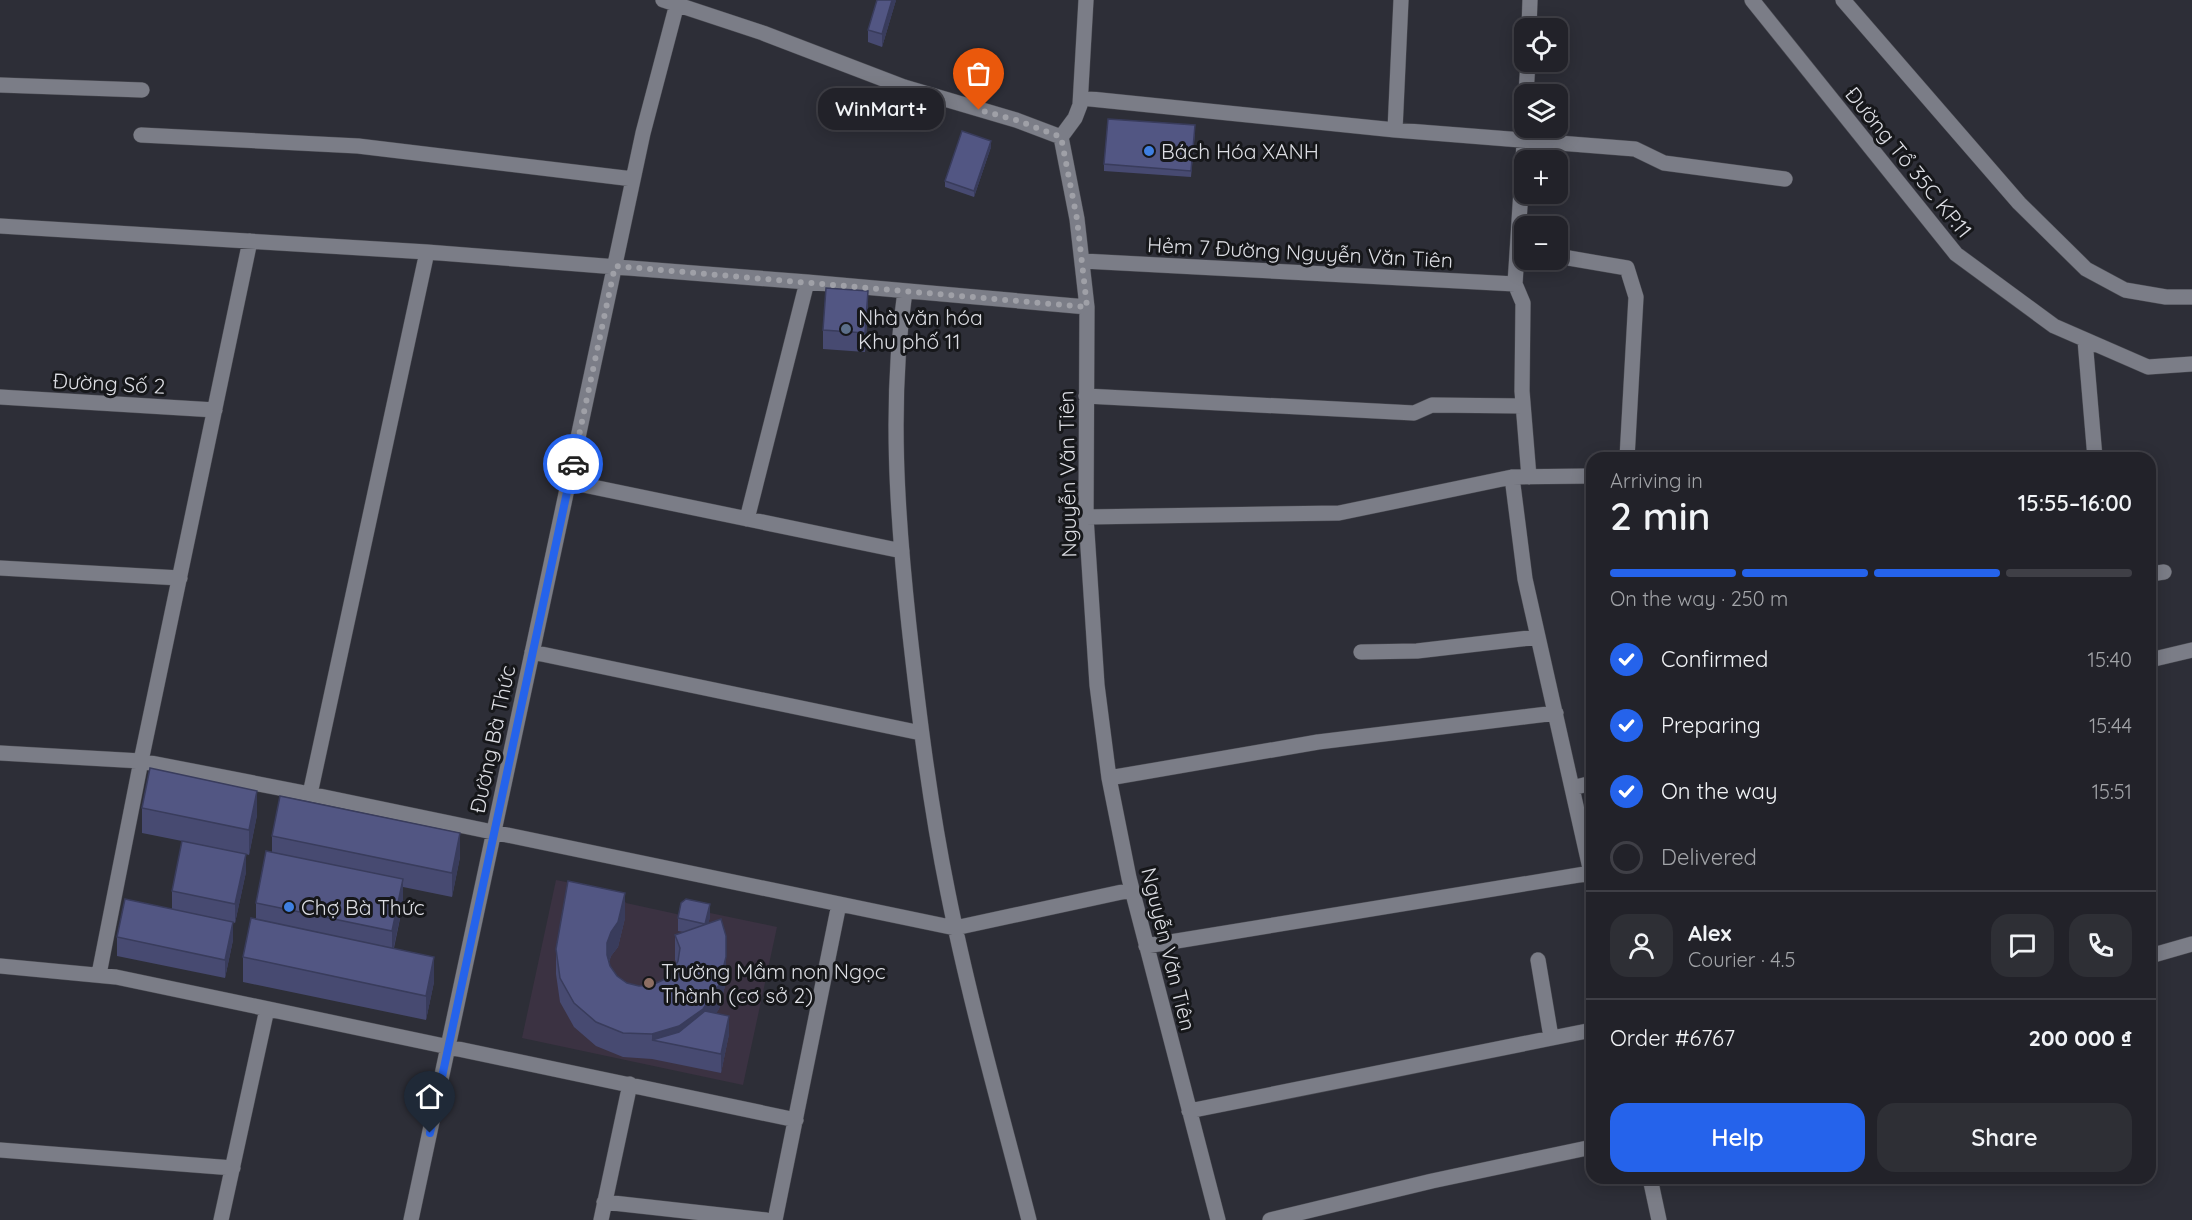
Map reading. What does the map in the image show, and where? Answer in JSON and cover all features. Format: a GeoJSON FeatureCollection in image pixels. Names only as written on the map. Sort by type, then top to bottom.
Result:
{"type":"FeatureCollection","features":[{"type":"Feature","properties":{"kind":"street"},"geometry":{"type":"LineString","coordinates":[[672,1],[904,87],[1016,120],[1061,137],[1078,112],[1081,98],[1086,0]]}},
{"type":"Feature","properties":{"kind":"street"},"geometry":{"type":"LineString","coordinates":[[1395,130],[1401,0]]}},
{"type":"Feature","properties":{"kind":"street"},"geometry":{"type":"LineString","coordinates":[[1529,18],[1530,0]]}},
{"type":"Feature","properties":{"kind":"street","name":"Đường Tổ 35C KP.11"},"geometry":{"type":"LineString","coordinates":[[1752,0],[1956,254],[2054,326],[2148,366],[2192,364]]}},
{"type":"Feature","properties":{"kind":"street"},"geometry":{"type":"LineString","coordinates":[[1843,0],[2019,203],[2085,269],[2125,290],[2166,297],[2192,297]]}},
{"type":"Feature","properties":{"kind":"street","name":"Đường Bà Thức"},"geometry":{"type":"LineString","coordinates":[[411,1220],[672,1]]}},
{"type":"Feature","properties":{"kind":"street"},"geometry":{"type":"LineString","coordinates":[[0,85],[142,90]]}},
{"type":"Feature","properties":{"kind":"street"},"geometry":{"type":"LineString","coordinates":[[1081,98],[1395,130],[1514,134]]}},
{"type":"Feature","properties":{"kind":"street"},"geometry":{"type":"LineString","coordinates":[[141,135],[358,146],[633,179]]}},
{"type":"Feature","properties":{"kind":"street","name":"Nguyễn Văn Tiên"},"geometry":{"type":"LineString","coordinates":[[1061,137],[1072,187],[1087,307],[1086,517],[1097,685],[1108,778],[1131,890],[1218,1220]]}},
{"type":"Feature","properties":{"kind":"street"},"geometry":{"type":"LineString","coordinates":[[1522,216],[1525,138]]}},
{"type":"Feature","properties":{"kind":"street"},"geometry":{"type":"LineString","coordinates":[[1554,138],[1635,149],[1664,163],[1785,178]]}},
{"type":"Feature","properties":{"kind":"street"},"geometry":{"type":"LineString","coordinates":[[0,226],[615,266],[1087,307]]}},
{"type":"Feature","properties":{"kind":"street"},"geometry":{"type":"LineString","coordinates":[[99,974],[141,761],[250,241]]}},
{"type":"Feature","properties":{"kind":"street"},"geometry":{"type":"LineString","coordinates":[[310,794],[427,252]]}},
{"type":"Feature","properties":{"kind":"street"},"geometry":{"type":"LineString","coordinates":[[1568,258],[1627,268],[1636,297],[1627,452]]}},
{"type":"Feature","properties":{"kind":"street","name":"Hẻm 7 Đường Nguyễn Văn Tiên"},"geometry":{"type":"LineString","coordinates":[[1083,261],[1515,284]]}},
{"type":"Feature","properties":{"kind":"street"},"geometry":{"type":"LineString","coordinates":[[1517,270],[1515,284],[1523,303],[1523,406],[1529,477]]}},
{"type":"Feature","properties":{"kind":"street"},"geometry":{"type":"LineString","coordinates":[[747,519],[807,282]]}},
{"type":"Feature","properties":{"kind":"street"},"geometry":{"type":"LineString","coordinates":[[904,291],[897,354],[896,406],[902,551],[921,733],[940,855],[955,928],[1029,1220]]}},
{"type":"Feature","properties":{"kind":"street"},"geometry":{"type":"LineString","coordinates":[[2085,340],[2094,452]]}},
{"type":"Feature","properties":{"kind":"street"},"geometry":{"type":"LineString","coordinates":[[1086,396],[1414,413],[1432,405],[1523,406]]}},
{"type":"Feature","properties":{"kind":"street","name":"Đường Số 2"},"geometry":{"type":"LineString","coordinates":[[0,398],[215,410]]}},
{"type":"Feature","properties":{"kind":"street"},"geometry":{"type":"LineString","coordinates":[[1086,517],[1339,513],[1512,477],[1586,476]]}},
{"type":"Feature","properties":{"kind":"street"},"geometry":{"type":"LineString","coordinates":[[1512,477],[1525,579],[1586,852]]}},
{"type":"Feature","properties":{"kind":"street"},"geometry":{"type":"LineString","coordinates":[[569,482],[902,551]]}},
{"type":"Feature","properties":{"kind":"street"},"geometry":{"type":"LineString","coordinates":[[0,568],[180,578]]}},
{"type":"Feature","properties":{"kind":"street"},"geometry":{"type":"LineString","coordinates":[[1361,652],[1417,651],[1538,637]]}},
{"type":"Feature","properties":{"kind":"street"},"geometry":{"type":"LineString","coordinates":[[2156,659],[2192,650]]}},
{"type":"Feature","properties":{"kind":"street"},"geometry":{"type":"LineString","coordinates":[[532,652],[921,733]]}},
{"type":"Feature","properties":{"kind":"street"},"geometry":{"type":"LineString","coordinates":[[1108,778],[1318,741],[1556,713]]}},
{"type":"Feature","properties":{"kind":"street"},"geometry":{"type":"LineString","coordinates":[[0,753],[141,761],[955,928],[1131,890]]}},
{"type":"Feature","properties":{"kind":"street"},"geometry":{"type":"LineString","coordinates":[[1572,788],[1586,784]]}},
{"type":"Feature","properties":{"kind":"street"},"geometry":{"type":"LineString","coordinates":[[1146,946],[1586,876]]}},
{"type":"Feature","properties":{"kind":"street"},"geometry":{"type":"LineString","coordinates":[[775,1220],[839,904]]}},
{"type":"Feature","properties":{"kind":"street"},"geometry":{"type":"LineString","coordinates":[[2156,955],[2192,944]]}},
{"type":"Feature","properties":{"kind":"street"},"geometry":{"type":"LineString","coordinates":[[1538,960],[1551,1037]]}},
{"type":"Feature","properties":{"kind":"street"},"geometry":{"type":"LineString","coordinates":[[0,966],[99,974],[796,1120]]}},
{"type":"Feature","properties":{"kind":"street"},"geometry":{"type":"LineString","coordinates":[[221,1220],[267,1008]]}},
{"type":"Feature","properties":{"kind":"street"},"geometry":{"type":"LineString","coordinates":[[1189,1111],[1586,1030]]}},
{"type":"Feature","properties":{"kind":"street"},"geometry":{"type":"LineString","coordinates":[[600,1220],[630,1084]]}},
{"type":"Feature","properties":{"kind":"street"},"geometry":{"type":"LineString","coordinates":[[1270,1220],[1432,1181],[1586,1148]]}},
{"type":"Feature","properties":{"kind":"street"},"geometry":{"type":"LineString","coordinates":[[0,1150],[233,1168]]}},
{"type":"Feature","properties":{"kind":"street"},"geometry":{"type":"LineString","coordinates":[[1651,1184],[1659,1220]]}},
{"type":"Feature","properties":{"kind":"street"},"geometry":{"type":"LineString","coordinates":[[604,1202],[766,1220]]}},
{"type":"Feature","properties":{"kind":"shaded area","name":"Trường Mầm non Ngọc Thành (cơ sở 2)"},"geometry":{"type":"Polygon","coordinates":[[[556,880],[620,893],[626,903],[681,915],[691,909],[777,927],[743,1085],[522,1038],[556,880]]]}},
{"type":"Feature","properties":{"kind":"building"},"geometry":{"type":"Polygon","coordinates":[[[877,0],[892,0],[882,34],[868,30],[877,0]]]}},
{"type":"Feature","properties":{"kind":"building","name":"Bách Hóa XANH"},"geometry":{"type":"Polygon","coordinates":[[[1108,119],[1195,125],[1191,171],[1104,164],[1108,119]]]}},
{"type":"Feature","properties":{"kind":"building"},"geometry":{"type":"Polygon","coordinates":[[[962,131],[991,141],[974,191],[945,181],[962,131]]]}},
{"type":"Feature","properties":{"kind":"building"},"geometry":{"type":"Polygon","coordinates":[[[826,288],[868,291],[865,333],[823,330],[826,288]]]}},
{"type":"Feature","properties":{"kind":"building"},"geometry":{"type":"Polygon","coordinates":[[[150,768],[257,791],[249,830],[142,808],[150,768]]]}},
{"type":"Feature","properties":{"kind":"building"},"geometry":{"type":"Polygon","coordinates":[[[280,796],[460,833],[452,873],[272,836],[280,796]]]}},
{"type":"Feature","properties":{"kind":"building"},"geometry":{"type":"Polygon","coordinates":[[[182,841],[246,854],[235,904],[172,891],[182,841]]]}},
{"type":"Feature","properties":{"kind":"building"},"geometry":{"type":"Polygon","coordinates":[[[266,851],[403,879],[392,931],[256,903],[266,851]]]}},
{"type":"Feature","properties":{"kind":"building"},"geometry":{"type":"Polygon","coordinates":[[[568,881],[625,893],[618,922],[607,943],[607,955],[610,966],[617,976],[627,983],[639,986],[652,985],[663,980],[672,972],[678,961],[680,948],[675,935],[721,919],[726,936],[726,957],[719,985],[703,1009],[679,1026],[652,1034],[623,1033],[596,1022],[574,1003],[560,978],[556,949],[568,881]]]}},
{"type":"Feature","properties":{"kind":"building"},"geometry":{"type":"Polygon","coordinates":[[[125,899],[233,922],[225,960],[117,937],[125,899]]]}},
{"type":"Feature","properties":{"kind":"building"},"geometry":{"type":"Polygon","coordinates":[[[686,899],[710,904],[705,924],[678,918],[681,903],[686,899]]]}},
{"type":"Feature","properties":{"kind":"building"},"geometry":{"type":"Polygon","coordinates":[[[251,918],[434,957],[426,996],[243,957],[251,918]]]}},
{"type":"Feature","properties":{"kind":"building"},"geometry":{"type":"Polygon","coordinates":[[[705,1011],[729,1016],[721,1054],[652,1040],[679,1032],[705,1011]]]}},
{"type":"Feature","properties":{"kind":"way so far"},"geometry":{"type":"LineString","coordinates":[[573,464],[615,266],[1087,307],[1077,219],[1061,137],[1016,120],[979,110]]}},
{"type":"Feature","properties":{"kind":"place","name":"WinMart+"},"geometry":{"type":"Point","coordinates":[979,110]}},
{"type":"Feature","properties":{"kind":"place","name":"Bách Hóa XANH"},"geometry":{"type":"Point","coordinates":[1149,151]}},
{"type":"Feature","properties":{"kind":"place","name":"Nhà văn hóa Khu phố 11"},"geometry":{"type":"Point","coordinates":[846,329]}},
{"type":"Feature","properties":{"kind":"place","name":"Chợ Bà Thức"},"geometry":{"type":"Point","coordinates":[289,907]}},
{"type":"Feature","properties":{"kind":"place","name":"Trường Mầm non Ngọc Thành (cơ sở 2)"},"geometry":{"type":"Point","coordinates":[649,983]}},
{"type":"Feature","properties":{"kind":"route"},"geometry":{"type":"LineString","coordinates":[[430,1133],[573,464]]}}]}
